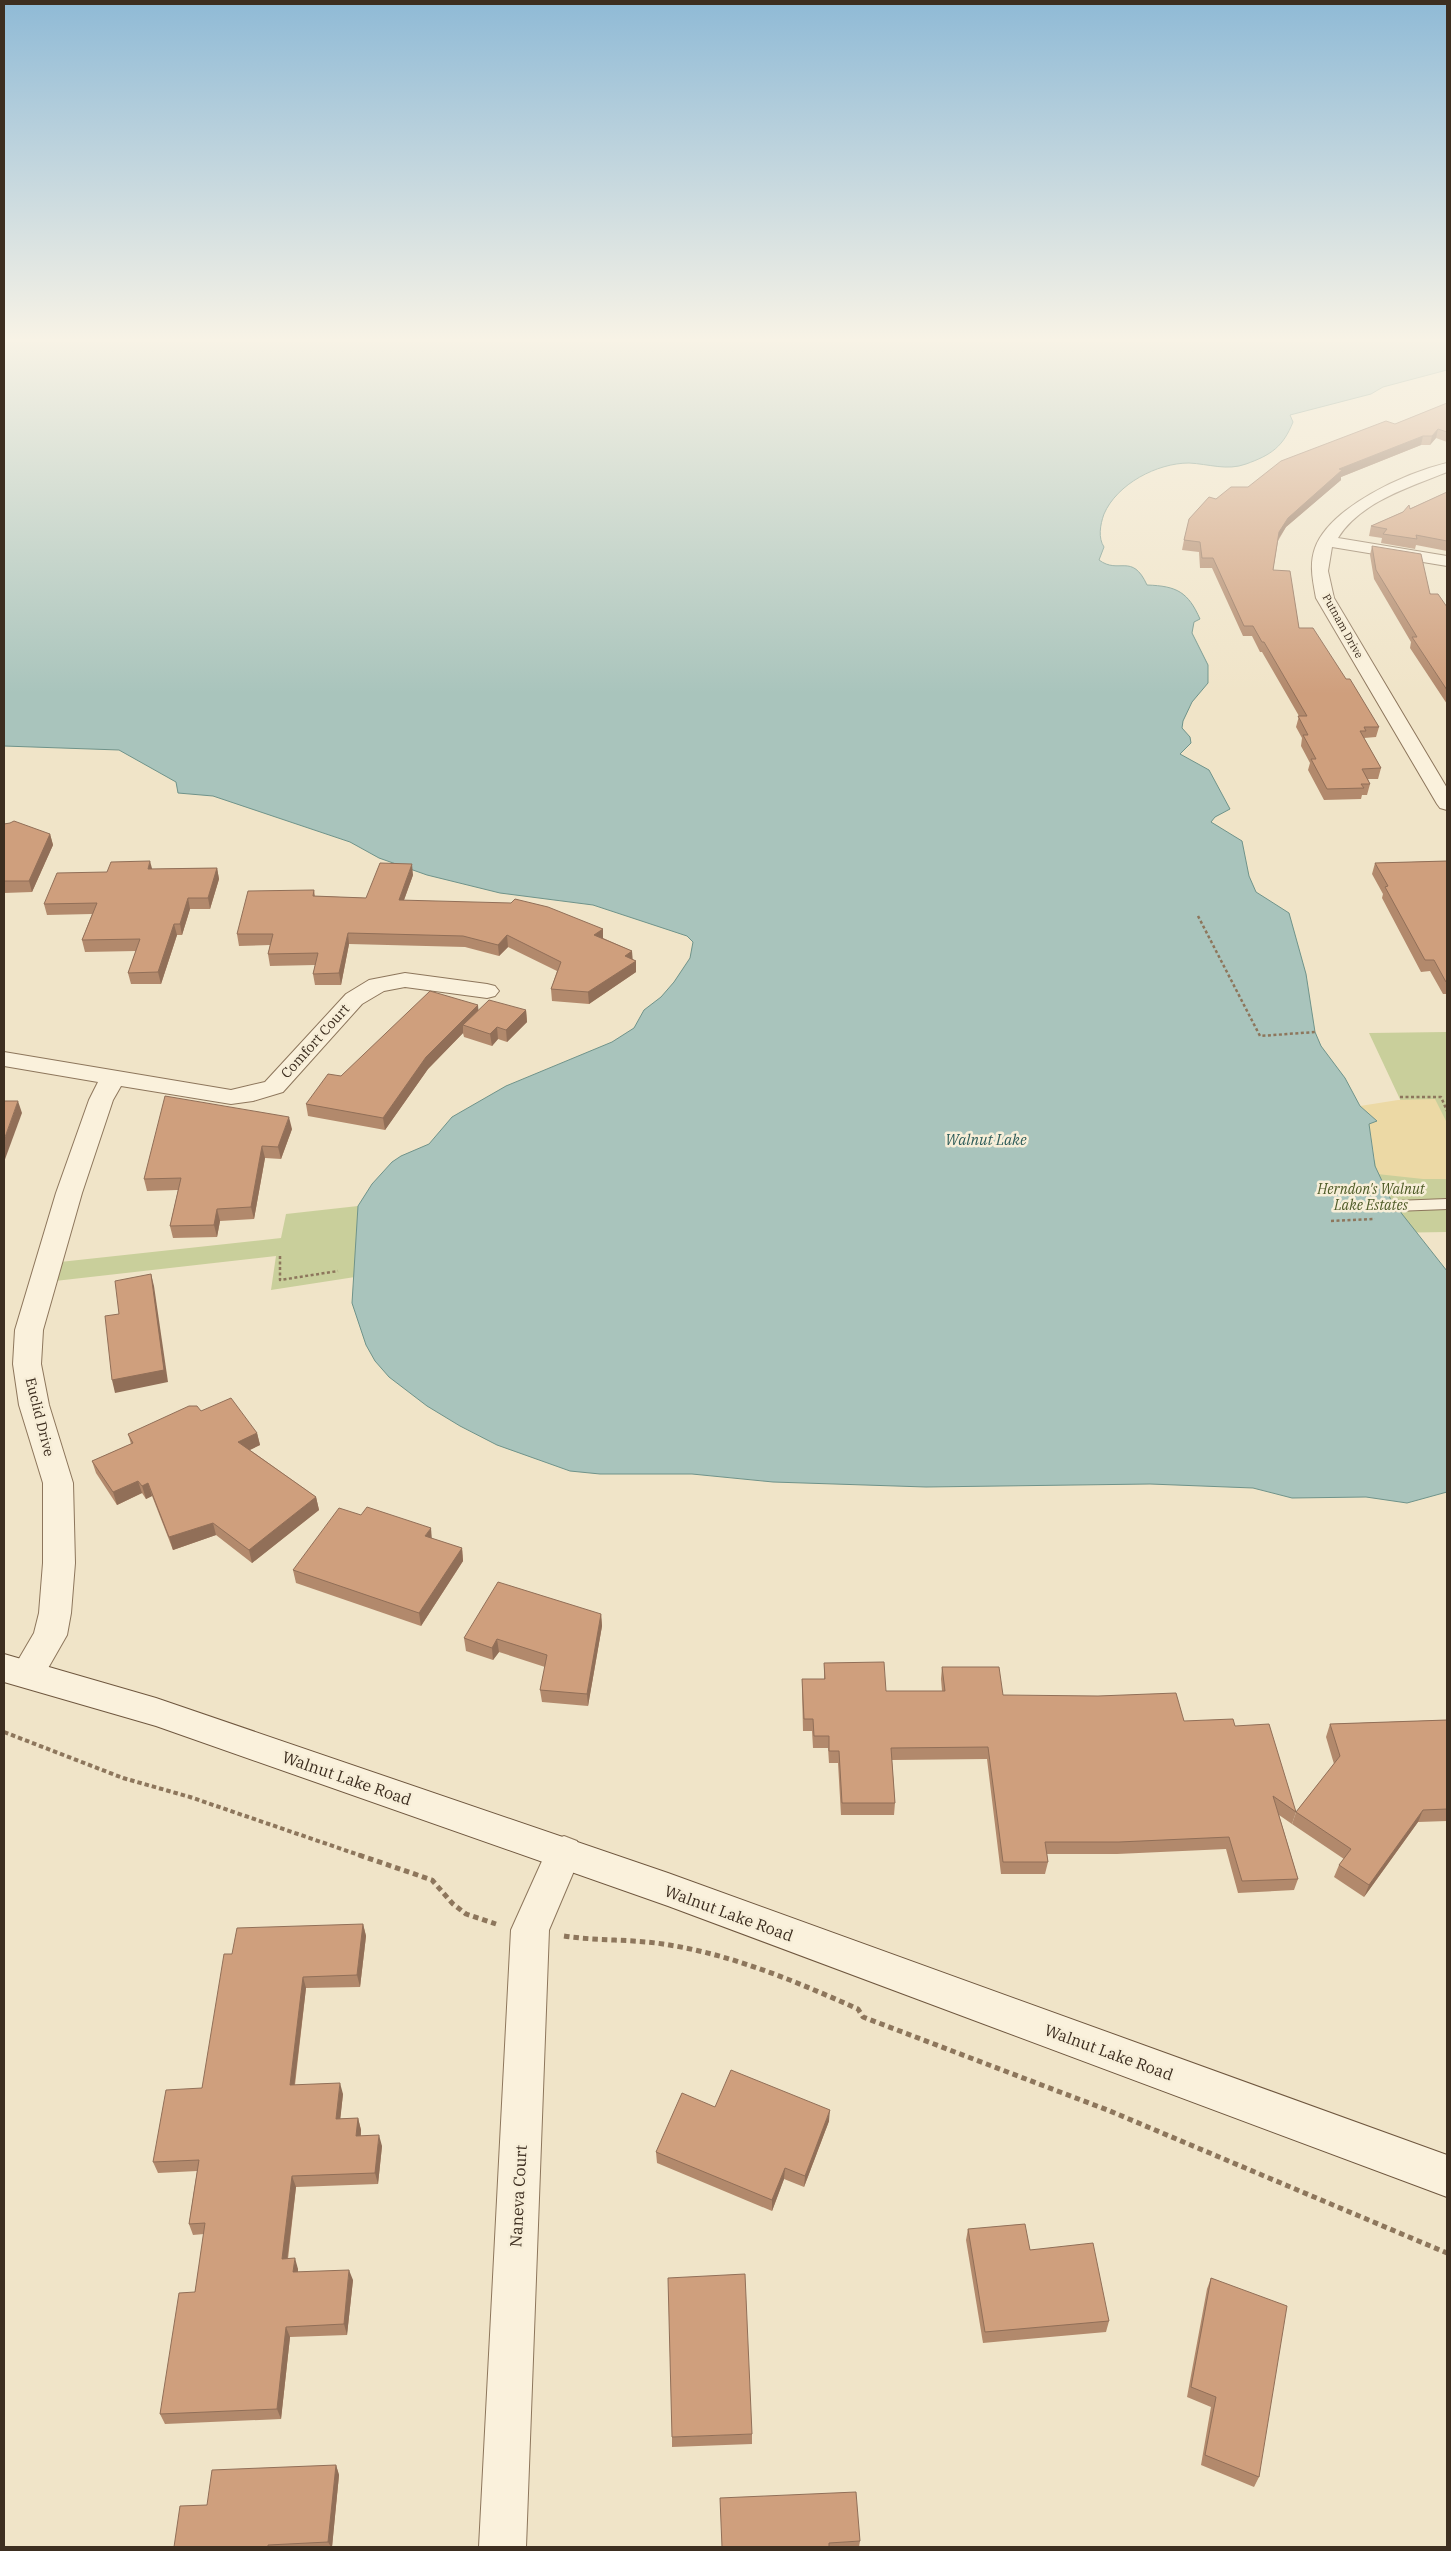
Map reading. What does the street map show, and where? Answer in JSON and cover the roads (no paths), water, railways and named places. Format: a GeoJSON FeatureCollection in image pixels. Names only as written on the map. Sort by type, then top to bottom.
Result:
{"type":"FeatureCollection","features":[{"type":"Feature","properties":{"kind":"street","name":"Putnam Drive"},"geometry":{"type":"LineString","coordinates":[[1447,467],[1364,505],[1339,524],[1326,541],[1320,564],[1321,585],[1326,598],[1447,804]]}},
{"type":"Feature","properties":{"kind":"street"},"geometry":{"type":"LineString","coordinates":[[1326,541],[1447,561]]}},
{"type":"Feature","properties":{"kind":"street","name":"Comfort Court"},"geometry":{"type":"LineString","coordinates":[[4,1059],[231,1097],[253,1094],[274,1087],[354,998],[377,985],[405,980],[487,991]]}},
{"type":"Feature","properties":{"kind":"street","name":"Euclid Drive"},"geometry":{"type":"LineString","coordinates":[[16,1671],[50,1635],[55,1613],[59,1564],[58,1483],[34,1405],[27,1364],[29,1330],[69,1193],[101,1100],[112,1077]]}},
{"type":"Feature","properties":{"kind":"street","name":"Walnut Lake Road"},"geometry":{"type":"LineString","coordinates":[[16,1671],[172,1716],[342,1778],[564,1852],[1447,2176]]}},
{"type":"Feature","properties":{"kind":"street","name":"Naneva Court"},"geometry":{"type":"LineString","coordinates":[[502,2547],[530,1930],[564,1852]]}},
{"type":"Feature","properties":{"kind":"lane"},"geometry":{"type":"LineString","coordinates":[[1396,1206],[1447,1204]]}},
{"type":"Feature","properties":{"kind":"water","name":"Walnut Lake"},"geometry":{"type":"Polygon","coordinates":[[[4,456],[1264,456],[1246,464],[1232,467],[1189,463],[1177,464],[1151,471],[1139,477],[1118,493],[1104,514],[1100,531],[1104,547],[1099,560],[1113,566],[1125,566],[1136,569],[1147,585],[1166,587],[1180,592],[1191,602],[1196,610],[1200,619],[1194,622],[1192,633],[1208,665],[1208,683],[1192,702],[1183,721],[1182,728],[1190,737],[1191,743],[1180,754],[1209,770],[1230,809],[1215,817],[1211,822],[1242,841],[1249,876],[1256,892],[1289,913],[1306,974],[1315,1032],[1321,1046],[1345,1078],[1360,1106],[1377,1121],[1369,1124],[1375,1166],[1391,1200],[1447,1271],[1447,1492],[1407,1503],[1366,1497],[1292,1498],[1253,1488],[1150,1484],[926,1487],[773,1482],[692,1474],[600,1474],[570,1471],[497,1445],[460,1426],[427,1406],[389,1377],[375,1361],[366,1345],[352,1303],[358,1206],[372,1184],[392,1162],[429,1144],[452,1117],[506,1086],[612,1042],[634,1028],[644,1010],[661,997],[674,982],[690,958],[693,942],[687,936],[593,905],[500,893],[427,875],[379,858],[350,842],[213,796],[178,793],[176,782],[119,750],[4,746],[4,456]]]}},
{"type":"Feature","properties":{"kind":"park label","name":"Herndon's Walnut Lake Estates"},"geometry":{"type":"Point","coordinates":[1371,1198]}}]}
